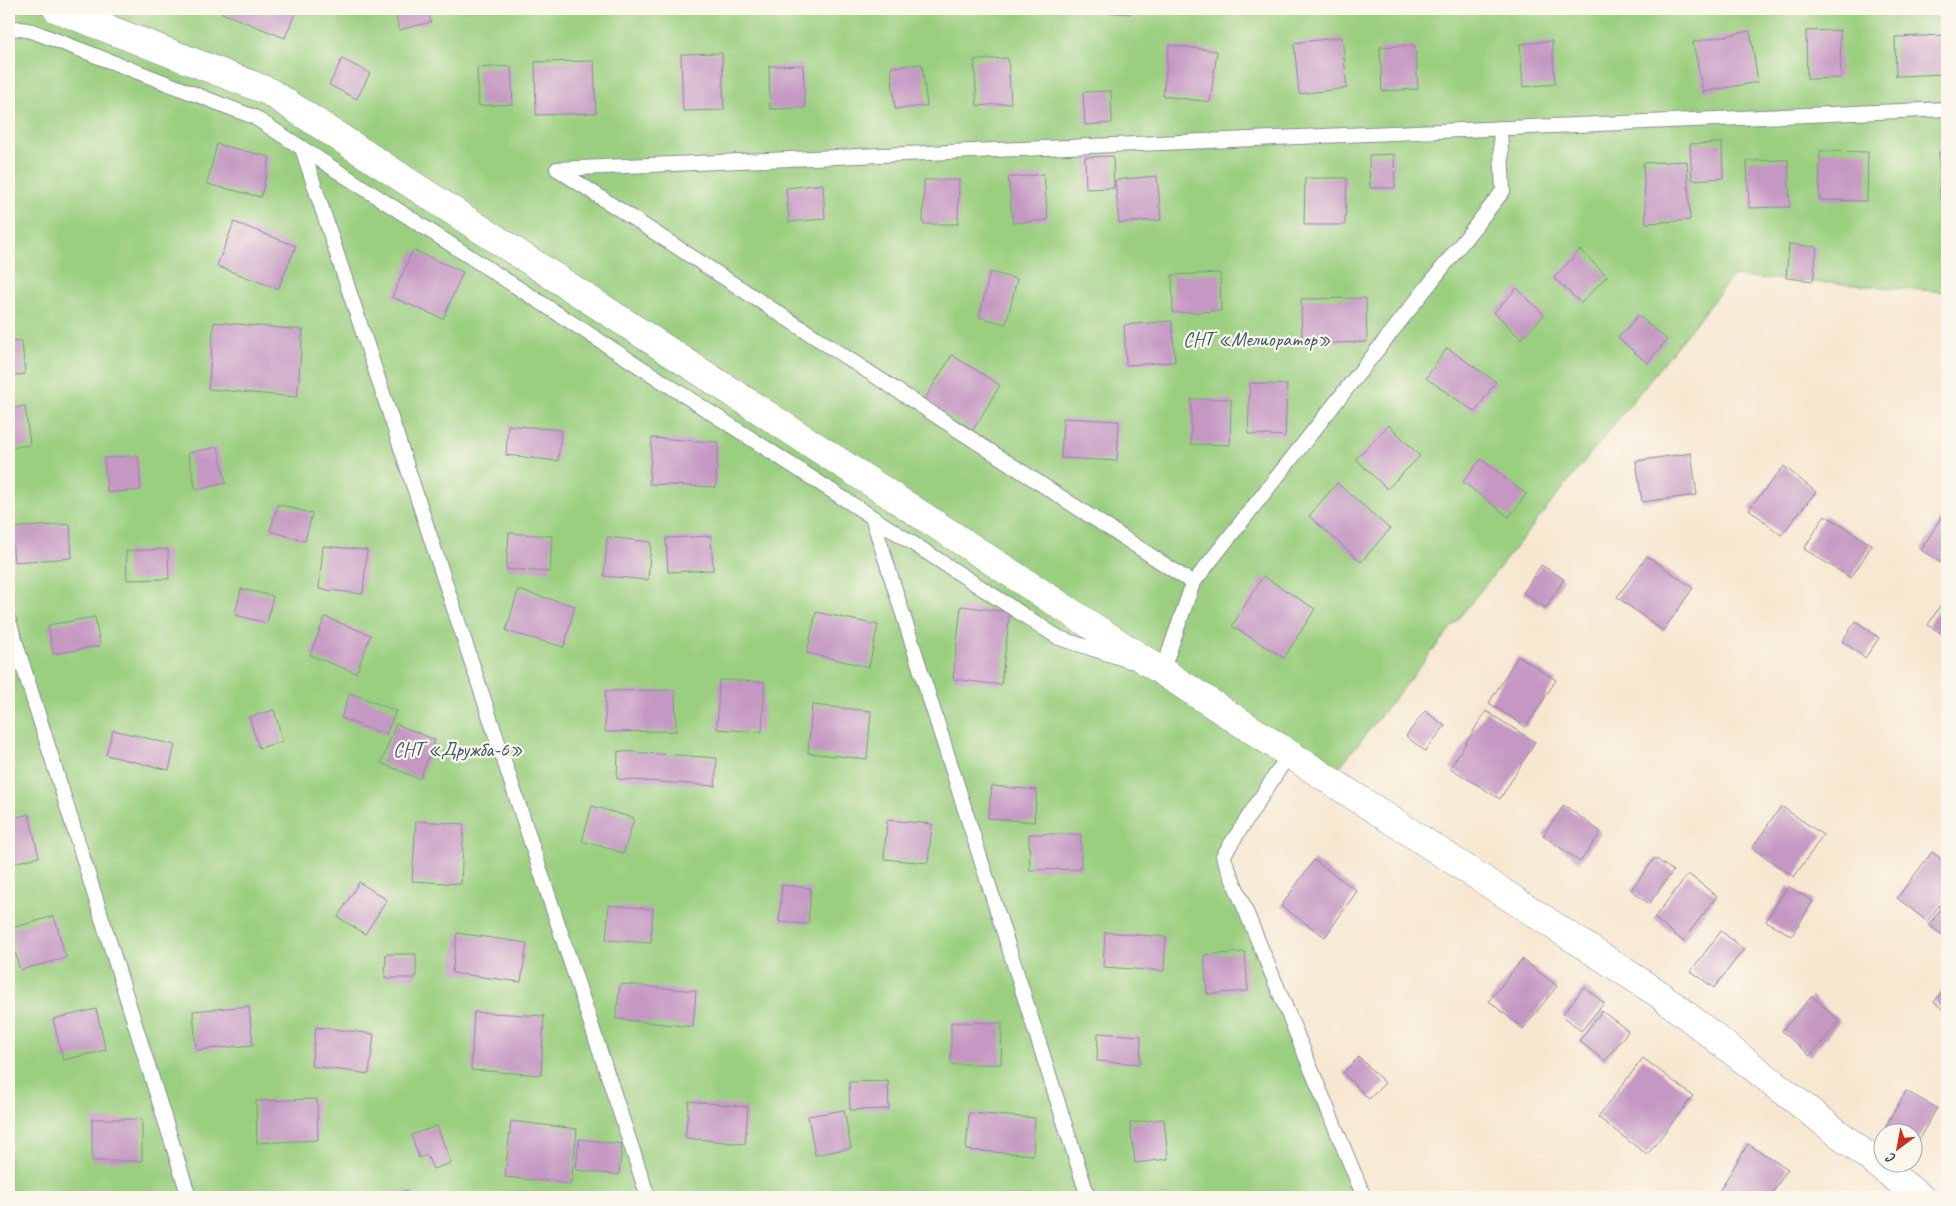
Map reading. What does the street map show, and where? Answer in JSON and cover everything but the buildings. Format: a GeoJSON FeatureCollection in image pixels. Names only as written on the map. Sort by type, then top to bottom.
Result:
{"type":"FeatureCollection","features":[{"type":"Feature","properties":{"kind":"street"},"geometry":{"type":"LineString","coordinates":[[57,9],[268,91],[1659,994],[1920,1197]]}},
{"type":"Feature","properties":{"kind":"lane"},"geometry":{"type":"LineString","coordinates":[[9,27],[32,31],[254,116],[1059,638],[1162,672],[1193,583],[1503,191],[1500,128]]}},
{"type":"Feature","properties":{"kind":"lane"},"geometry":{"type":"LineString","coordinates":[[1193,583],[557,169],[1947,109]]}},
{"type":"Feature","properties":{"kind":"lane"},"geometry":{"type":"LineString","coordinates":[[302,148],[648,1197]]}},
{"type":"Feature","properties":{"kind":"lane"},"geometry":{"type":"LineString","coordinates":[[872,517],[1088,1197]]}},
{"type":"Feature","properties":{"kind":"lane"},"geometry":{"type":"LineString","coordinates":[[9,621],[189,1197]]}},
{"type":"Feature","properties":{"kind":"lane"},"geometry":{"type":"LineString","coordinates":[[1289,754],[1223,856],[1364,1197]]}},
{"type":"Feature","properties":{"kind":"green space"},"geometry":{"type":"Polygon","coordinates":[[[9,9],[1947,9],[1947,292],[1733,276],[1329,780],[1289,754],[1223,855],[1364,1197],[9,1197],[9,9]]]}},
{"type":"Feature","properties":{"kind":"park label","name":"СНТ «Мелиоратор»"},"geometry":{"type":"Point","coordinates":[1257,339]}},
{"type":"Feature","properties":{"kind":"park label","name":"СНТ «Дружба-6»"},"geometry":{"type":"Point","coordinates":[458,749]}}]}
